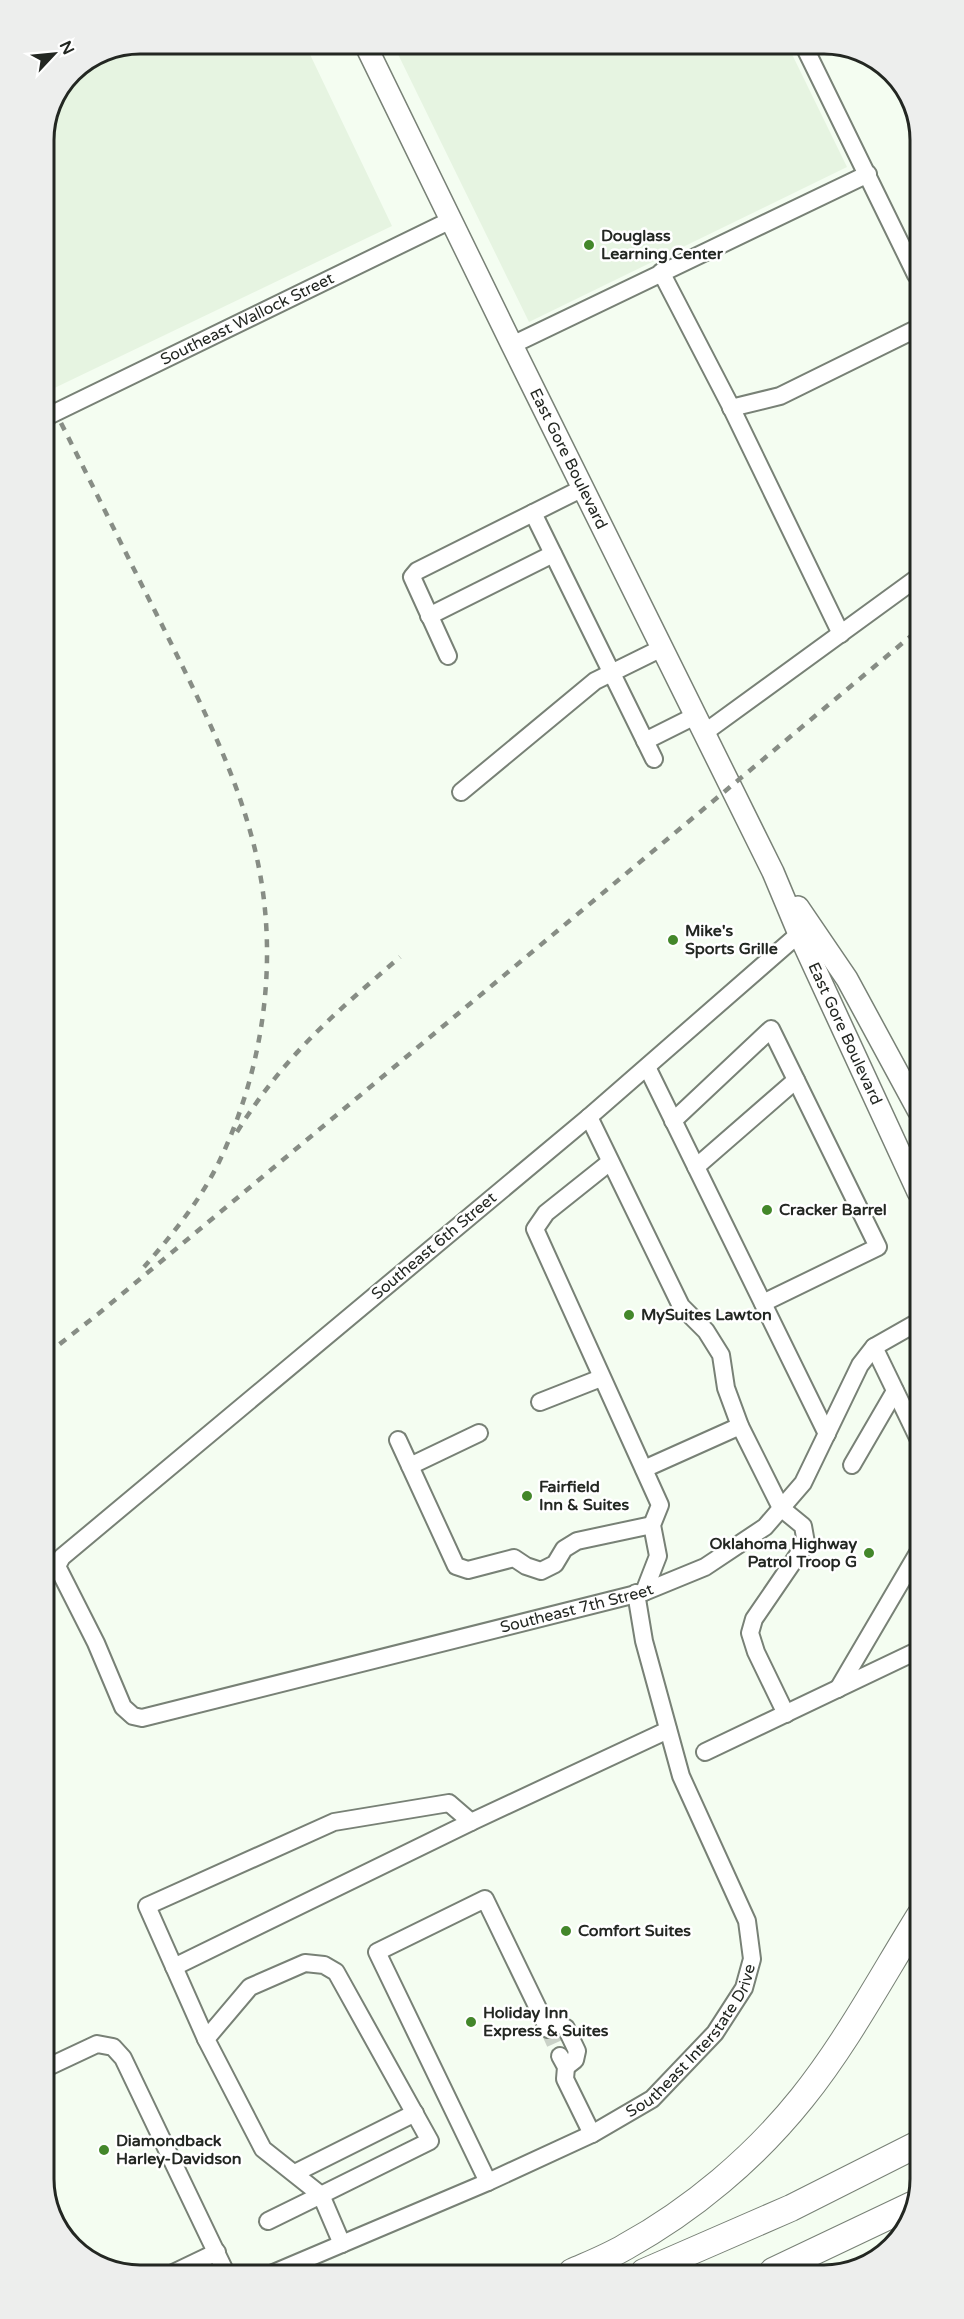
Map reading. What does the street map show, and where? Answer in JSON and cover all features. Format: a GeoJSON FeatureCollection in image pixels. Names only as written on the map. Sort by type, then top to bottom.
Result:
{"type":"FeatureCollection","features":[{"type":"Feature","properties":{"kind":"highway"},"geometry":{"type":"LineString","coordinates":[[587,2265],[624,2248],[662,2225],[694,2202],[767,2138],[802,2098],[836,2051],[910,1931]]}},
{"type":"Feature","properties":{"kind":"highway"},"geometry":{"type":"LineString","coordinates":[[660,2265],[791,2208],[910,2148]]}},
{"type":"Feature","properties":{"kind":"highway"},"geometry":{"type":"LineString","coordinates":[[786,2265],[904,2209]]}},
{"type":"Feature","properties":{"kind":"main road","name":"East Gore Boulevard"},"geometry":{"type":"LineString","coordinates":[[370,54],[773,872],[805,929],[910,1173]]}},
{"type":"Feature","properties":{"kind":"main road","name":"East Gore Boulevard"},"geometry":{"type":"LineString","coordinates":[[805,929],[847,979],[910,1095]]}},
{"type":"Feature","properties":{"kind":"street"},"geometry":{"type":"LineString","coordinates":[[808,54],[910,262]]}},
{"type":"Feature","properties":{"kind":"street"},"geometry":{"type":"LineString","coordinates":[[512,345],[868,174]]}},
{"type":"Feature","properties":{"kind":"street","name":"Southeast Wallock Street"},"geometry":{"type":"LineString","coordinates":[[54,413],[451,220]]}},
{"type":"Feature","properties":{"kind":"street"},"geometry":{"type":"LineString","coordinates":[[661,272],[731,408],[841,634]]}},
{"type":"Feature","properties":{"kind":"street"},"geometry":{"type":"LineString","coordinates":[[731,408],[780,396],[910,332]]}},
{"type":"Feature","properties":{"kind":"street"},"geometry":{"type":"LineString","coordinates":[[448,656],[413,584],[412,577],[417,571],[583,488]]}},
{"type":"Feature","properties":{"kind":"street"},"geometry":{"type":"LineString","coordinates":[[533,513],[654,759]]}},
{"type":"Feature","properties":{"kind":"street"},"geometry":{"type":"LineString","coordinates":[[429,616],[554,554]]}},
{"type":"Feature","properties":{"kind":"street"},"geometry":{"type":"LineString","coordinates":[[645,741],[700,725],[841,634],[910,583]]}},
{"type":"Feature","properties":{"kind":"street"},"geometry":{"type":"LineString","coordinates":[[461,792],[595,681],[662,648]]}},
{"type":"Feature","properties":{"kind":"street","name":"Southeast 6th Street"},"geometry":{"type":"LineString","coordinates":[[123,1707],[96,1643],[57,1566],[71,1550],[589,1117],[805,929]]}},
{"type":"Feature","properties":{"kind":"street"},"geometry":{"type":"LineString","coordinates":[[673,1121],[771,1029],[878,1247],[763,1303]]}},
{"type":"Feature","properties":{"kind":"street"},"geometry":{"type":"LineString","coordinates":[[647,1067],[827,1434]]}},
{"type":"Feature","properties":{"kind":"street"},"geometry":{"type":"LineString","coordinates":[[696,1167],[796,1080]]}},
{"type":"Feature","properties":{"kind":"street"},"geometry":{"type":"LineString","coordinates":[[589,1117],[681,1306],[706,1331],[721,1355],[726,1388],[740,1426],[781,1508],[802,1526],[806,1543],[754,1619],[750,1634],[786,1714]]}},
{"type":"Feature","properties":{"kind":"street"},"geometry":{"type":"LineString","coordinates":[[610,1162],[546,1214],[535,1229],[660,1505],[652,1524],[658,1556],[640,1592]]}},
{"type":"Feature","properties":{"kind":"street","name":"Southeast 7th Street"},"geometry":{"type":"LineString","coordinates":[[123,1707],[133,1716],[142,1718],[640,1592],[705,1567],[765,1527],[803,1483],[860,1365],[874,1347],[910,1327]]}},
{"type":"Feature","properties":{"kind":"street"},"geometry":{"type":"LineString","coordinates":[[874,1347],[910,1421]]}},
{"type":"Feature","properties":{"kind":"street"},"geometry":{"type":"LineString","coordinates":[[540,1402],[602,1378]]}},
{"type":"Feature","properties":{"kind":"street"},"geometry":{"type":"LineString","coordinates":[[852,1465],[895,1390]]}},
{"type":"Feature","properties":{"kind":"street"},"geometry":{"type":"LineString","coordinates":[[644,1469],[740,1426]]}},
{"type":"Feature","properties":{"kind":"street"},"geometry":{"type":"LineString","coordinates":[[410,1466],[479,1433]]}},
{"type":"Feature","properties":{"kind":"street"},"geometry":{"type":"LineString","coordinates":[[398,1440],[456,1566],[468,1570],[514,1558],[526,1566],[541,1571],[555,1564],[564,1549],[577,1541],[652,1524]]}},
{"type":"Feature","properties":{"kind":"street"},"geometry":{"type":"LineString","coordinates":[[838,1689],[910,1566]]}},
{"type":"Feature","properties":{"kind":"street","name":"Southeast Interstate Drive"},"geometry":{"type":"LineString","coordinates":[[292,2265],[488,2182],[592,2133],[652,2099],[715,2033],[744,1988],[752,1959],[747,1921],[681,1776],[644,1641],[640,1592]]}},
{"type":"Feature","properties":{"kind":"street"},"geometry":{"type":"LineString","coordinates":[[705,1752],[910,1654]]}},
{"type":"Feature","properties":{"kind":"street"},"geometry":{"type":"LineString","coordinates":[[174,1967],[471,1822],[668,1730]]}},
{"type":"Feature","properties":{"kind":"street"},"geometry":{"type":"LineString","coordinates":[[342,2244],[321,2195],[263,2150],[206,2039],[147,1906],[334,1822],[449,1803],[471,1822]]}},
{"type":"Feature","properties":{"kind":"street"},"geometry":{"type":"LineString","coordinates":[[488,2182],[377,1952],[485,1899],[546,2026],[559,2024],[566,2028],[577,2051],[575,2060],[563,2062],[565,2079],[592,2133]]}},
{"type":"Feature","properties":{"kind":"street"},"geometry":{"type":"LineString","coordinates":[[206,2039],[250,1987],[305,1963],[324,1965],[336,1972],[430,2141],[268,2221]]}},
{"type":"Feature","properties":{"kind":"street"},"geometry":{"type":"LineString","coordinates":[[54,2064],[97,2044],[113,2047],[123,2058],[223,2265]]}},
{"type":"Feature","properties":{"kind":"street"},"geometry":{"type":"LineString","coordinates":[[295,2173],[415,2113]]}},
{"type":"Feature","properties":{"kind":"street"},"geometry":{"type":"LineString","coordinates":[[190,2265],[217,2252]]}},
{"type":"Feature","properties":{"kind":"shaded area"},"geometry":{"type":"Polygon","coordinates":[[[140,54],[310,54],[392,226],[54,388],[54,134],[57,117],[68,92],[75,84],[84,84],[84,75],[92,68],[123,56],[140,54]]]}},
{"type":"Feature","properties":{"kind":"shaded area","name":"Douglass Learning Center"},"geometry":{"type":"Polygon","coordinates":[[[398,54],[792,54],[847,167],[529,322],[398,54]]]}},
{"type":"Feature","properties":{"kind":"tunnel"},"geometry":{"type":"LineString","coordinates":[[548,2029],[560,2056]]}},
{"type":"Feature","properties":{"kind":"railway"},"geometry":{"type":"LineString","coordinates":[[61,423],[188,677],[224,756],[252,838],[261,879],[266,920],[267,961],[258,1044],[235,1124],[219,1162],[203,1190],[175,1230],[144,1267]]}},
{"type":"Feature","properties":{"kind":"railway"},"geometry":{"type":"LineString","coordinates":[[54,1349],[910,637]]}},
{"type":"Feature","properties":{"kind":"railway"},"geometry":{"type":"LineString","coordinates":[[237,1132],[273,1081],[311,1037],[400,957]]}},
{"type":"Feature","properties":{"kind":"place","name":"Douglass Learning Center"},"geometry":{"type":"Point","coordinates":[589,245]}},
{"type":"Feature","properties":{"kind":"place","name":"Mike's Sports Grille"},"geometry":{"type":"Point","coordinates":[673,940]}},
{"type":"Feature","properties":{"kind":"place","name":"Cracker Barrel"},"geometry":{"type":"Point","coordinates":[767,1210]}},
{"type":"Feature","properties":{"kind":"place","name":"MySuites Lawton"},"geometry":{"type":"Point","coordinates":[629,1315]}},
{"type":"Feature","properties":{"kind":"place","name":"Fairfield Inn & Suites"},"geometry":{"type":"Point","coordinates":[527,1496]}},
{"type":"Feature","properties":{"kind":"place","name":"Oklahoma Highway Patrol Troop G"},"geometry":{"type":"Point","coordinates":[869,1553]}},
{"type":"Feature","properties":{"kind":"place","name":"Comfort Suites"},"geometry":{"type":"Point","coordinates":[566,1931]}},
{"type":"Feature","properties":{"kind":"place","name":"Holiday Inn Express & Suites"},"geometry":{"type":"Point","coordinates":[471,2022]}},
{"type":"Feature","properties":{"kind":"place","name":"Diamondback Harley-Davidson"},"geometry":{"type":"Point","coordinates":[104,2150]}}]}
